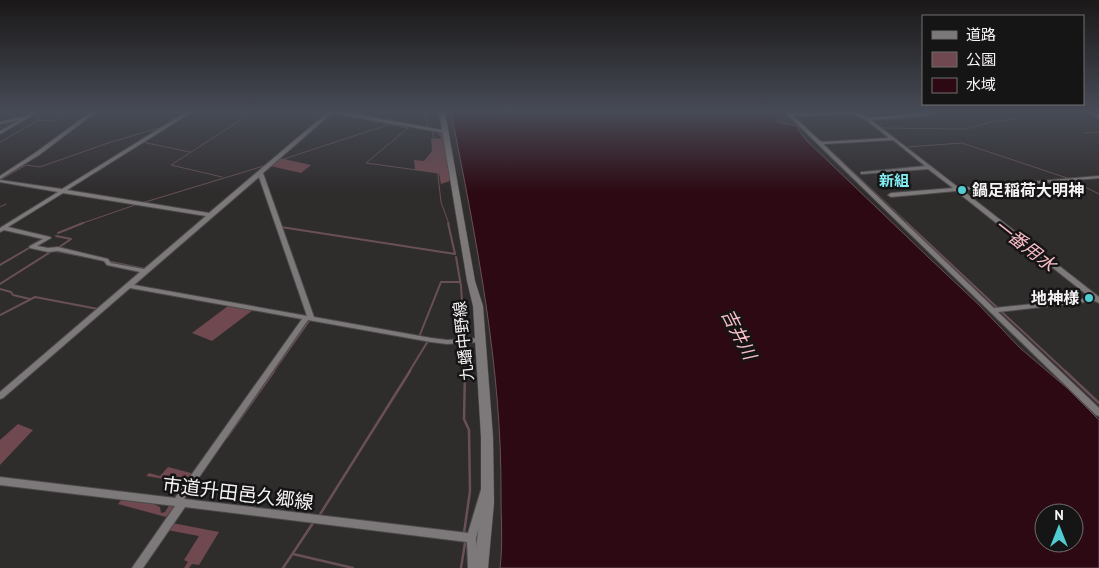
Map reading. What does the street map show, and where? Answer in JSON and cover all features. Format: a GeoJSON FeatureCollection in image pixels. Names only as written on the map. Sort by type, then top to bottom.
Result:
{"type":"FeatureCollection","features":[{"type":"Feature","properties":{"kind":"main road","name":"九蟠中野線"},"geometry":{"type":"LineString","coordinates":[[446,139],[471,284],[478,306],[488,485],[486,538],[481,568]]}},
{"type":"Feature","properties":{"kind":"street"},"geometry":{"type":"LineString","coordinates":[[0,180],[58,139]]}},
{"type":"Feature","properties":{"kind":"street"},"geometry":{"type":"LineString","coordinates":[[2,229],[148,139]]}},
{"type":"Feature","properties":{"kind":"street"},"geometry":{"type":"LineString","coordinates":[[0,396],[209,215],[301,139]]}},
{"type":"Feature","properties":{"kind":"street"},"geometry":{"type":"LineString","coordinates":[[815,140],[823,143],[892,139],[1096,299]]}},
{"type":"Feature","properties":{"kind":"street"},"geometry":{"type":"LineString","coordinates":[[815,140],[997,309],[1099,413]]}},
{"type":"Feature","properties":{"kind":"street"},"geometry":{"type":"LineString","coordinates":[[864,173],[928,167]]}},
{"type":"Feature","properties":{"kind":"street"},"geometry":{"type":"LineString","coordinates":[[259,174],[308,318]]}},
{"type":"Feature","properties":{"kind":"street"},"geometry":{"type":"LineString","coordinates":[[892,195],[1099,177]]}},
{"type":"Feature","properties":{"kind":"street"},"geometry":{"type":"LineString","coordinates":[[0,180],[209,215]]}},
{"type":"Feature","properties":{"kind":"street"},"geometry":{"type":"LineString","coordinates":[[2,229],[48,238],[32,247],[48,250],[58,249],[106,260],[109,264],[144,271]]}},
{"type":"Feature","properties":{"kind":"street"},"geometry":{"type":"LineString","coordinates":[[128,286],[439,341],[480,340]]}},
{"type":"Feature","properties":{"kind":"street"},"geometry":{"type":"LineString","coordinates":[[997,309],[1096,299]]}},
{"type":"Feature","properties":{"kind":"street"},"geometry":{"type":"LineString","coordinates":[[137,568],[179,503],[308,318]]}},
{"type":"Feature","properties":{"kind":"street","name":"市道升田邑久郷線"},"geometry":{"type":"LineString","coordinates":[[0,481],[471,538]]}},
{"type":"Feature","properties":{"kind":"street"},"geometry":{"type":"LineString","coordinates":[[473,568],[471,538],[482,498],[488,485]]}},
{"type":"Feature","properties":{"kind":"green space"},"geometry":{"type":"Polygon","coordinates":[[[431,139],[444,139],[450,181],[441,184],[439,173],[415,170],[414,160],[424,161],[432,151],[431,139]]]}},
{"type":"Feature","properties":{"kind":"green space"},"geometry":{"type":"Polygon","coordinates":[[[279,158],[311,165],[301,173],[270,166],[279,158]]]}},
{"type":"Feature","properties":{"kind":"green space"},"geometry":{"type":"Polygon","coordinates":[[[228,306],[253,310],[212,341],[192,333],[228,306]]]}},
{"type":"Feature","properties":{"kind":"green space"},"geometry":{"type":"Polygon","coordinates":[[[18,424],[33,430],[0,465],[0,440],[18,424]]]}},
{"type":"Feature","properties":{"kind":"green space"},"geometry":{"type":"Polygon","coordinates":[[[168,467],[195,474],[188,483],[146,476],[149,473],[160,476],[168,467]]]}},
{"type":"Feature","properties":{"kind":"green space"},"geometry":{"type":"Polygon","coordinates":[[[122,499],[147,501],[160,507],[161,513],[165,512],[170,504],[175,505],[166,517],[118,504],[122,499]]]}},
{"type":"Feature","properties":{"kind":"green space"},"geometry":{"type":"Polygon","coordinates":[[[172,523],[219,532],[199,565],[192,564],[189,568],[184,568],[188,562],[184,560],[199,536],[167,530],[172,523]]]}},
{"type":"Feature","properties":{"kind":"water","name":"吉井川"},"geometry":{"type":"Polygon","coordinates":[[[456,139],[805,139],[978,304],[1020,348],[1067,388],[1099,420],[1099,568],[500,568],[500,447],[497,399],[486,303],[456,139]]]}},
{"type":"Feature","properties":{"kind":"waterway"},"geometry":{"type":"LineString","coordinates":[[0,142],[6,139]]}},
{"type":"Feature","properties":{"kind":"waterway"},"geometry":{"type":"LineString","coordinates":[[0,180],[26,165],[40,167],[123,139]]}},
{"type":"Feature","properties":{"kind":"waterway"},"geometry":{"type":"LineString","coordinates":[[212,139],[171,165],[222,177]]}},
{"type":"Feature","properties":{"kind":"waterway"},"geometry":{"type":"LineString","coordinates":[[275,162],[346,139]]}},
{"type":"Feature","properties":{"kind":"waterway"},"geometry":{"type":"LineString","coordinates":[[395,139],[366,163],[438,173]]}},
{"type":"Feature","properties":{"kind":"waterway"},"geometry":{"type":"LineString","coordinates":[[434,139],[438,173]]}},
{"type":"Feature","properties":{"kind":"waterway"},"geometry":{"type":"LineString","coordinates":[[818,139],[909,224]]}},
{"type":"Feature","properties":{"kind":"waterway"},"geometry":{"type":"LineString","coordinates":[[142,142],[190,152]]}},
{"type":"Feature","properties":{"kind":"waterway"},"geometry":{"type":"LineString","coordinates":[[907,147],[962,143],[1070,179]]}},
{"type":"Feature","properties":{"kind":"waterway"},"geometry":{"type":"LineString","coordinates":[[142,203],[267,165]]}},
{"type":"Feature","properties":{"kind":"waterway"},"geometry":{"type":"LineString","coordinates":[[438,173],[441,202],[449,224]]}},
{"type":"Feature","properties":{"kind":"waterway"},"geometry":{"type":"LineString","coordinates":[[1071,180],[1099,194]]}},
{"type":"Feature","properties":{"kind":"waterway"},"geometry":{"type":"LineString","coordinates":[[0,182],[25,186]]}},
{"type":"Feature","properties":{"kind":"waterway"},"geometry":{"type":"LineString","coordinates":[[0,207],[6,204]]}},
{"type":"Feature","properties":{"kind":"waterway"},"geometry":{"type":"LineString","coordinates":[[80,224],[138,204]]}},
{"type":"Feature","properties":{"kind":"waterway"},"geometry":{"type":"LineString","coordinates":[[58,233],[83,223]]}},
{"type":"Feature","properties":{"kind":"waterway"},"geometry":{"type":"LineString","coordinates":[[281,227],[455,254],[448,223]]}},
{"type":"Feature","properties":{"kind":"waterway"},"geometry":{"type":"LineString","coordinates":[[907,223],[1066,372]]}},
{"type":"Feature","properties":{"kind":"waterway"},"geometry":{"type":"LineString","coordinates":[[56,236],[71,239],[58,248]]}},
{"type":"Feature","properties":{"kind":"waterway"},"geometry":{"type":"LineString","coordinates":[[0,265],[29,248]]}},
{"type":"Feature","properties":{"kind":"waterway"},"geometry":{"type":"LineString","coordinates":[[0,284],[52,251]]}},
{"type":"Feature","properties":{"kind":"waterway"},"geometry":{"type":"LineString","coordinates":[[56,251],[88,257]]}},
{"type":"Feature","properties":{"kind":"waterway"},"geometry":{"type":"LineString","coordinates":[[456,257],[461,286],[464,333]]}},
{"type":"Feature","properties":{"kind":"waterway"},"geometry":{"type":"LineString","coordinates":[[111,262],[145,269]]}},
{"type":"Feature","properties":{"kind":"waterway"},"geometry":{"type":"LineString","coordinates":[[419,337],[441,282],[460,282]]}},
{"type":"Feature","properties":{"kind":"waterway"},"geometry":{"type":"LineString","coordinates":[[0,289],[11,292],[13,295],[30,299]]}},
{"type":"Feature","properties":{"kind":"waterway"},"geometry":{"type":"LineString","coordinates":[[0,315],[35,297],[98,309]]}},
{"type":"Feature","properties":{"kind":"waterway"},"geometry":{"type":"LineString","coordinates":[[273,372],[309,321]]}},
{"type":"Feature","properties":{"kind":"waterway"},"geometry":{"type":"LineString","coordinates":[[409,372],[428,341]]}},
{"type":"Feature","properties":{"kind":"waterway"},"geometry":{"type":"LineString","coordinates":[[465,349],[465,371]]}},
{"type":"Feature","properties":{"kind":"waterway"},"geometry":{"type":"LineString","coordinates":[[227,437],[274,371]]}},
{"type":"Feature","properties":{"kind":"waterway"},"geometry":{"type":"LineString","coordinates":[[319,516],[410,371]]}},
{"type":"Feature","properties":{"kind":"waterway"},"geometry":{"type":"LineString","coordinates":[[464,533],[470,491],[469,430],[464,419],[465,371]]}},
{"type":"Feature","properties":{"kind":"waterway"},"geometry":{"type":"LineString","coordinates":[[1065,371],[1099,403]]}},
{"type":"Feature","properties":{"kind":"waterway"},"geometry":{"type":"LineString","coordinates":[[283,568],[313,523]]}},
{"type":"Feature","properties":{"kind":"waterway"},"geometry":{"type":"LineString","coordinates":[[461,568],[465,543]]}},
{"type":"Feature","properties":{"kind":"waterway"},"geometry":{"type":"LineString","coordinates":[[293,554],[353,568]]}},
{"type":"Feature","properties":{"kind":"place","name":"鍋足稲荷大明神"},"geometry":{"type":"Point","coordinates":[962,190]}},
{"type":"Feature","properties":{"kind":"place","name":"地神様"},"geometry":{"type":"Point","coordinates":[1089,298]}},
{"type":"Feature","properties":{"kind":"district","name":"新組"},"geometry":{"type":"Point","coordinates":[894,180]}},
{"type":"Feature","properties":{"kind":"water label","name":"一番用水"},"geometry":{"type":"Point","coordinates":[1025,245]}}]}
